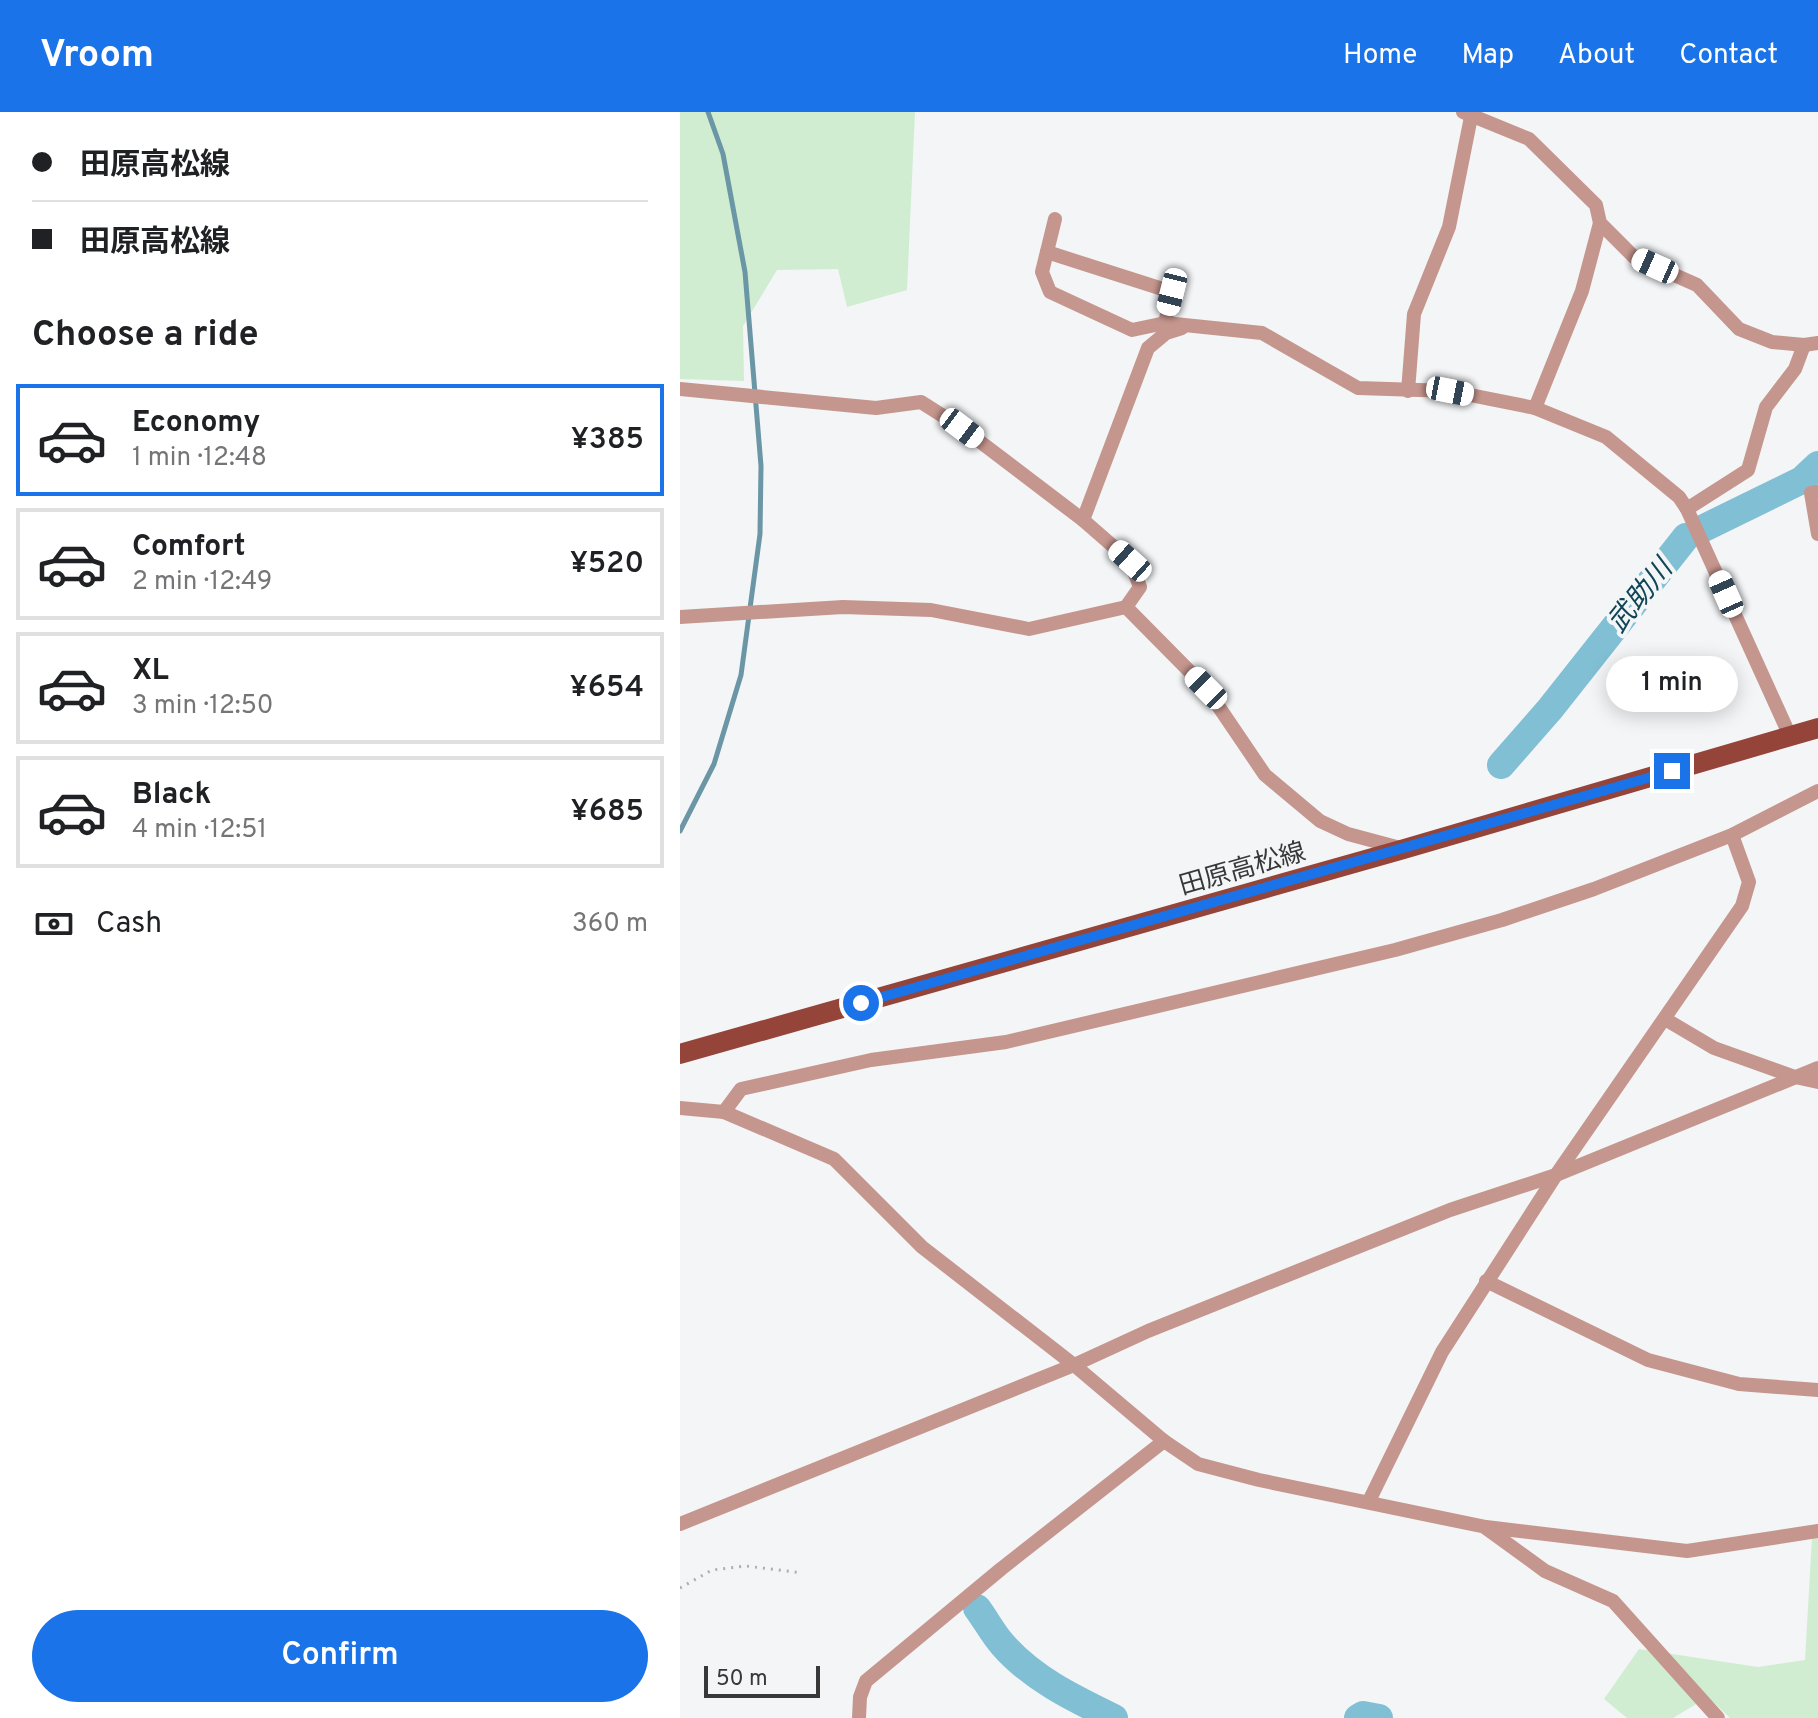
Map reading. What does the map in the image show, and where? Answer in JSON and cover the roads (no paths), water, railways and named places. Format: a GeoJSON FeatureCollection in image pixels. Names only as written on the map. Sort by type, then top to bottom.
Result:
{"type":"FeatureCollection","features":[{"type":"Feature","properties":{"kind":"main road","name":"田原高松線"},"geometry":{"type":"LineString","coordinates":[[680,1054],[1818,728]]}},
{"type":"Feature","properties":{"kind":"street"},"geometry":{"type":"LineString","coordinates":[[1408,391],[1414,314],[1449,227],[1469,113],[1529,139],[1596,205],[1600,223],[1582,291],[1535,408]]}},
{"type":"Feature","properties":{"kind":"street"},"geometry":{"type":"LineString","coordinates":[[1055,219],[1042,272],[1050,292],[1132,330],[1165,323],[1262,333],[1358,388],[1450,391],[1535,408],[1606,437],[1679,497],[1687,509],[1790,736]]}},
{"type":"Feature","properties":{"kind":"street"},"geometry":{"type":"LineString","coordinates":[[1600,223],[1634,257],[1697,285],[1739,329],[1772,342],[1811,344],[1766,407],[1748,470],[1687,509]]}},
{"type":"Feature","properties":{"kind":"street"},"geometry":{"type":"LineString","coordinates":[[1047,252],[1172,292],[1165,323]]}},
{"type":"Feature","properties":{"kind":"street"},"geometry":{"type":"LineString","coordinates":[[1083,520],[1148,348],[1166,333],[1192,326]]}},
{"type":"Feature","properties":{"kind":"street"},"geometry":{"type":"LineString","coordinates":[[680,389],[876,408],[921,402],[962,428],[1083,520],[1130,561],[1140,587],[1126,607],[1029,629],[931,610],[902,609],[843,607],[680,617]]}},
{"type":"Feature","properties":{"kind":"street"},"geometry":{"type":"LineString","coordinates":[[1818,492],[1811,493],[1818,534]]}},
{"type":"Feature","properties":{"kind":"street"},"geometry":{"type":"LineString","coordinates":[[1126,607],[1206,688],[1265,775],[1320,821],[1348,834],[1404,849]]}},
{"type":"Feature","properties":{"kind":"street"},"geometry":{"type":"LineString","coordinates":[[724,1112],[741,1089],[871,1060],[1006,1042],[1410,946],[1502,920],[1594,889],[1732,835],[1818,791]]}},
{"type":"Feature","properties":{"kind":"street"},"geometry":{"type":"LineString","coordinates":[[1369,1501],[1442,1352],[1486,1281],[1742,906],[1749,882],[1732,835]]}},
{"type":"Feature","properties":{"kind":"street"},"geometry":{"type":"LineString","coordinates":[[1665,1019],[1714,1048],[1818,1082]]}},
{"type":"Feature","properties":{"kind":"street"},"geometry":{"type":"LineString","coordinates":[[680,1524],[1074,1365],[1148,1331],[1450,1210],[1556,1175],[1818,1068]]}},
{"type":"Feature","properties":{"kind":"street"},"geometry":{"type":"LineString","coordinates":[[680,1108],[724,1112],[834,1159],[922,1247],[1074,1365],[1164,1441],[1198,1464],[1259,1480],[1486,1527],[1687,1551],[1818,1531]]}},
{"type":"Feature","properties":{"kind":"street"},"geometry":{"type":"LineString","coordinates":[[1486,1281],[1648,1360],[1739,1384],[1818,1390]]}},
{"type":"Feature","properties":{"kind":"street"},"geometry":{"type":"LineString","coordinates":[[859,1718],[860,1697],[866,1681],[1001,1569],[1164,1441]]}},
{"type":"Feature","properties":{"kind":"street"},"geometry":{"type":"LineString","coordinates":[[1486,1527],[1545,1571],[1613,1601],[1718,1718]]}},
{"type":"Feature","properties":{"kind":"waterway"},"geometry":{"type":"LineString","coordinates":[[680,831],[714,764],[741,675],[760,534],[761,466],[745,272],[723,154],[708,112]]}},
{"type":"Feature","properties":{"kind":"waterway","name":"武助川"},"geometry":{"type":"LineString","coordinates":[[1704,528],[1802,480],[1818,465]]}},
{"type":"Feature","properties":{"kind":"waterway","name":"武助川"},"geometry":{"type":"LineString","coordinates":[[1501,765],[1550,709],[1686,537]]}},
{"type":"Feature","properties":{"kind":"waterway"},"geometry":{"type":"LineString","coordinates":[[977,1608],[999,1641],[1027,1668],[1069,1695],[1114,1718]]}},
{"type":"Feature","properties":{"kind":"waterway"},"geometry":{"type":"LineString","coordinates":[[1358,1718],[1363,1715],[1379,1718]]}}]}
